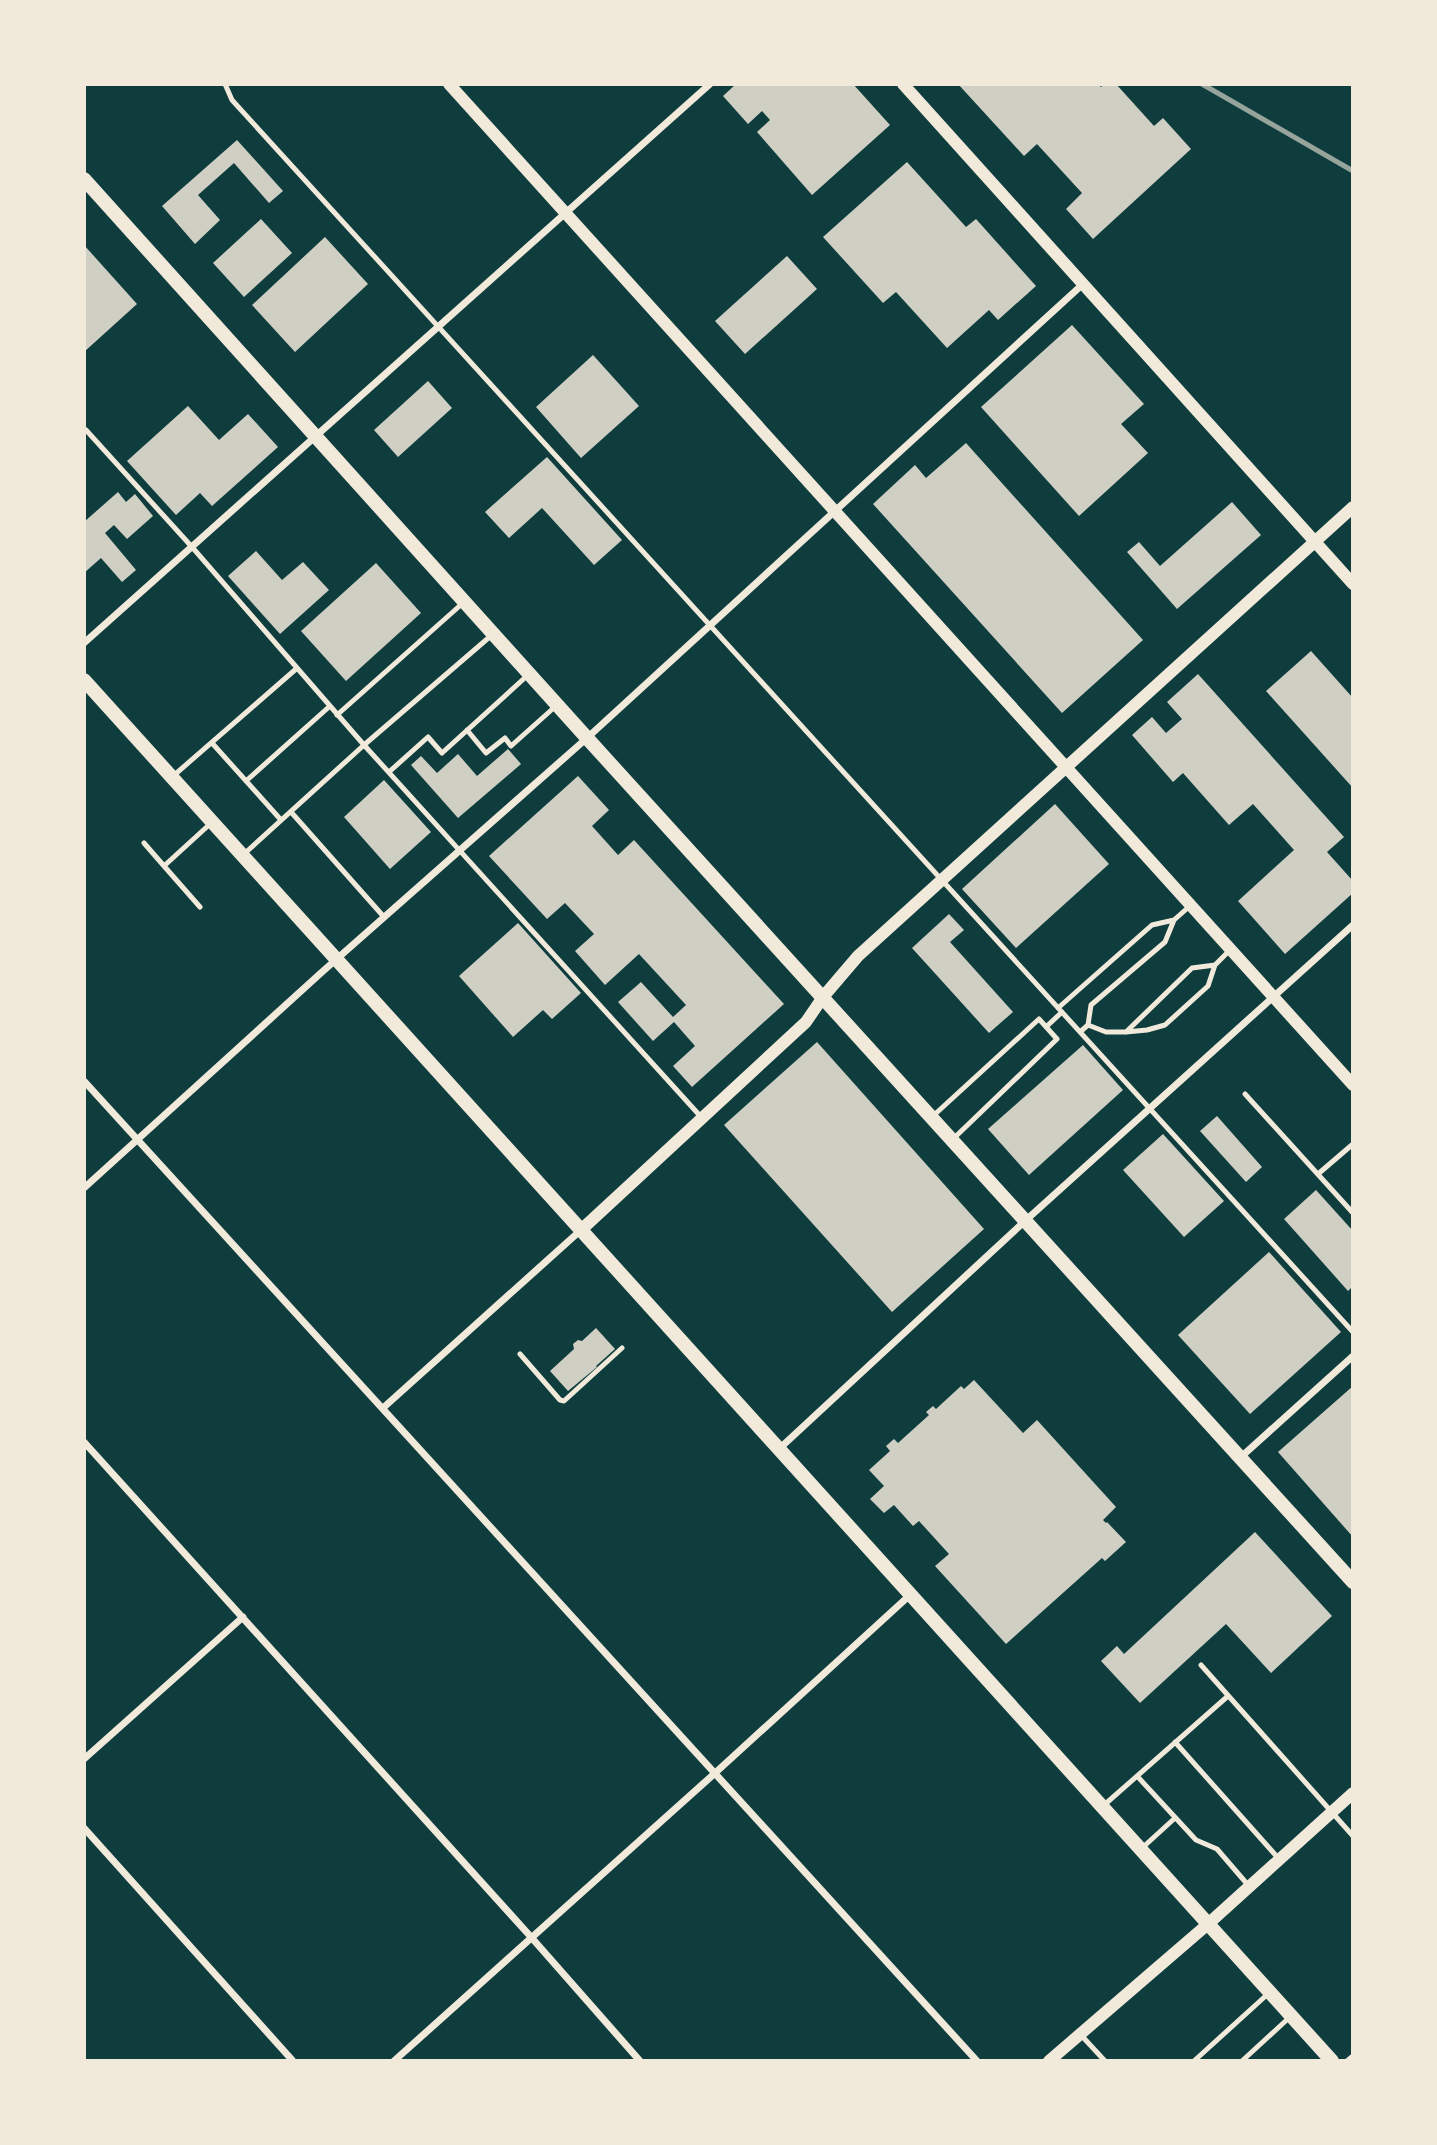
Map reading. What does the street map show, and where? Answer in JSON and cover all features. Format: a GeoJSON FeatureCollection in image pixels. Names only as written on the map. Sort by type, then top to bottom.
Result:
{"type":"FeatureCollection","features":[{"type":"Feature","properties":{"kind":"main road"},"geometry":{"type":"LineString","coordinates":[[84,179],[1353,1582]]}},
{"type":"Feature","properties":{"kind":"main road"},"geometry":{"type":"LineString","coordinates":[[84,680],[1332,2061]]}},
{"type":"Feature","properties":{"kind":"street"},"geometry":{"type":"LineString","coordinates":[[449,84],[1353,1085]]}},
{"type":"Feature","properties":{"kind":"street"},"geometry":{"type":"LineString","coordinates":[[84,643],[710,84]]}},
{"type":"Feature","properties":{"kind":"street"},"geometry":{"type":"LineString","coordinates":[[903,84],[1353,584]]}},
{"type":"Feature","properties":{"kind":"street"},"geometry":{"type":"LineString","coordinates":[[84,1188],[587,738],[1083,284]]}},
{"type":"Feature","properties":{"kind":"street"},"geometry":{"type":"LineString","coordinates":[[383,1408],[806,1022],[822,998],[858,956],[1353,506]]}},
{"type":"Feature","properties":{"kind":"street"},"geometry":{"type":"LineString","coordinates":[[779,1449],[1025,1221],[1353,925]]}},
{"type":"Feature","properties":{"kind":"street"},"geometry":{"type":"LineString","coordinates":[[84,1081],[977,2061]]}},
{"type":"Feature","properties":{"kind":"street"},"geometry":{"type":"LineString","coordinates":[[1241,1457],[1353,1356]]}},
{"type":"Feature","properties":{"kind":"street"},"geometry":{"type":"LineString","coordinates":[[84,1442],[640,2061]]}},
{"type":"Feature","properties":{"kind":"street"},"geometry":{"type":"LineString","coordinates":[[394,2061],[911,1594]]}},
{"type":"Feature","properties":{"kind":"street"},"geometry":{"type":"LineString","coordinates":[[84,1759],[243,1617]]}},
{"type":"Feature","properties":{"kind":"street"},"geometry":{"type":"LineString","coordinates":[[1049,2061],[1208,1924],[1353,1793]]}},
{"type":"Feature","properties":{"kind":"street"},"geometry":{"type":"LineString","coordinates":[[84,1828],[293,2061]]}},
{"type":"Feature","properties":{"kind":"lane"},"geometry":{"type":"LineString","coordinates":[[225,84],[232,100],[437,328],[1353,1332]]}},
{"type":"Feature","properties":{"kind":"lane"},"geometry":{"type":"LineString","coordinates":[[86,430],[192,547],[337,715],[702,1118]]}},
{"type":"Feature","properties":{"kind":"lane"},"geometry":{"type":"LineString","coordinates":[[337,715],[464,602]]}},
{"type":"Feature","properties":{"kind":"lane"},"geometry":{"type":"LineString","coordinates":[[243,855],[364,745],[493,634]]}},
{"type":"Feature","properties":{"kind":"lane"},"geometry":{"type":"LineString","coordinates":[[172,777],[296,669]]}},
{"type":"Feature","properties":{"kind":"lane"},"geometry":{"type":"LineString","coordinates":[[389,772],[428,737],[442,753],[529,674]]}},
{"type":"Feature","properties":{"kind":"lane"},"geometry":{"type":"LineString","coordinates":[[467,730],[486,753],[505,738],[511,746],[557,705]]}},
{"type":"Feature","properties":{"kind":"lane"},"geometry":{"type":"LineString","coordinates":[[246,781],[330,706]]}},
{"type":"Feature","properties":{"kind":"lane"},"geometry":{"type":"LineString","coordinates":[[212,743],[281,820]]}},
{"type":"Feature","properties":{"kind":"lane"},"geometry":{"type":"LineString","coordinates":[[290,812],[384,917]]}},
{"type":"Feature","properties":{"kind":"lane"},"geometry":{"type":"LineString","coordinates":[[164,866],[212,822]]}},
{"type":"Feature","properties":{"kind":"lane"},"geometry":{"type":"LineString","coordinates":[[144,843],[201,906]]}},
{"type":"Feature","properties":{"kind":"lane"},"geometry":{"type":"LineString","coordinates":[[1080,1032],[1088,1025],[1091,1005],[1165,942],[1174,920],[1191,905]]}},
{"type":"Feature","properties":{"kind":"lane"},"geometry":{"type":"LineString","coordinates":[[1046,1027],[1060,1010],[1152,925],[1174,920]]}},
{"type":"Feature","properties":{"kind":"lane"},"geometry":{"type":"LineString","coordinates":[[1088,1025],[1106,1032],[1147,1030],[1165,1025],[1208,986],[1215,965],[1231,949]]}},
{"type":"Feature","properties":{"kind":"lane"},"geometry":{"type":"LineString","coordinates":[[1126,1032],[1192,968],[1215,965]]}},
{"type":"Feature","properties":{"kind":"lane"},"geometry":{"type":"LineString","coordinates":[[932,1118],[1039,1019],[1057,1039],[952,1140]]}},
{"type":"Feature","properties":{"kind":"lane"},"geometry":{"type":"LineString","coordinates":[[1245,1094],[1353,1213]]}},
{"type":"Feature","properties":{"kind":"lane"},"geometry":{"type":"LineString","coordinates":[[1318,1174],[1353,1144]]}},
{"type":"Feature","properties":{"kind":"lane"},"geometry":{"type":"LineString","coordinates":[[520,1354],[560,1400],[564,1401],[622,1348]]}},
{"type":"Feature","properties":{"kind":"lane"},"geometry":{"type":"LineString","coordinates":[[1201,1665],[1353,1836]]}},
{"type":"Feature","properties":{"kind":"lane"},"geometry":{"type":"LineString","coordinates":[[1103,1806],[1228,1696]]}},
{"type":"Feature","properties":{"kind":"lane"},"geometry":{"type":"LineString","coordinates":[[1175,1742],[1279,1859]]}},
{"type":"Feature","properties":{"kind":"lane"},"geometry":{"type":"LineString","coordinates":[[1137,1776],[1196,1840],[1217,1849],[1250,1886]]}},
{"type":"Feature","properties":{"kind":"lane"},"geometry":{"type":"LineString","coordinates":[[1142,1849],[1175,1818]]}},
{"type":"Feature","properties":{"kind":"lane"},"geometry":{"type":"LineString","coordinates":[[1194,2061],[1270,1992]]}},
{"type":"Feature","properties":{"kind":"lane"},"geometry":{"type":"LineString","coordinates":[[1242,2061],[1291,2016]]}},
{"type":"Feature","properties":{"kind":"lane"},"geometry":{"type":"LineString","coordinates":[[1080,2034],[1105,2061]]}},
{"type":"Feature","properties":{"kind":"lane"},"geometry":{"type":"LineString","coordinates":[[1347,2061],[1353,2056]]}},
{"type":"Feature","properties":{"kind":"building"},"geometry":{"type":"Polygon","coordinates":[[[736,84],[853,84],[890,125],[812,195],[757,132],[770,120],[762,111],[748,124],[723,96],[736,84]]]}},
{"type":"Feature","properties":{"kind":"building"},"geometry":{"type":"Polygon","coordinates":[[[958,84],[1098,84],[1101,87],[1104,84],[1116,84],[1154,126],[1163,118],[1191,149],[1093,239],[1066,209],[1082,193],[1037,144],[1024,156],[958,84]]]}},
{"type":"Feature","properties":{"kind":"building"},"geometry":{"type":"Polygon","coordinates":[[[237,140],[283,191],[269,203],[234,163],[198,195],[220,220],[195,244],[162,206],[237,140]]]}},
{"type":"Feature","properties":{"kind":"building"},"geometry":{"type":"Polygon","coordinates":[[[907,162],[966,227],[976,219],[1036,286],[998,320],[989,310],[947,348],[896,292],[883,303],[823,237],[907,162]]]}},
{"type":"Feature","properties":{"kind":"building"},"geometry":{"type":"Polygon","coordinates":[[[261,219],[292,253],[244,297],[213,263],[261,219]]]}},
{"type":"Feature","properties":{"kind":"building"},"geometry":{"type":"Polygon","coordinates":[[[325,237],[368,284],[295,352],[252,305],[325,237]]]}},
{"type":"Feature","properties":{"kind":"building"},"geometry":{"type":"Polygon","coordinates":[[[84,245],[137,304],[84,352],[84,245]]]}},
{"type":"Feature","properties":{"kind":"building"},"geometry":{"type":"Polygon","coordinates":[[[787,256],[817,289],[745,354],[715,321],[787,256]]]}},
{"type":"Feature","properties":{"kind":"building"},"geometry":{"type":"Polygon","coordinates":[[[1072,325],[1144,404],[1121,424],[1148,453],[1079,516],[981,407],[1072,325]]]}},
{"type":"Feature","properties":{"kind":"building"},"geometry":{"type":"Polygon","coordinates":[[[593,355],[639,406],[581,458],[536,407],[593,355]]]}},
{"type":"Feature","properties":{"kind":"building"},"geometry":{"type":"Polygon","coordinates":[[[428,381],[452,408],[398,457],[374,430],[428,381]]]}},
{"type":"Feature","properties":{"kind":"building"},"geometry":{"type":"Polygon","coordinates":[[[188,406],[219,440],[248,414],[278,447],[212,506],[200,493],[176,515],[127,461],[188,406]]]}},
{"type":"Feature","properties":{"kind":"building"},"geometry":{"type":"Polygon","coordinates":[[[966,443],[1143,640],[1062,713],[873,504],[915,465],[926,478],[966,443]]]}},
{"type":"Feature","properties":{"kind":"building"},"geometry":{"type":"Polygon","coordinates":[[[547,457],[622,540],[594,565],[542,508],[509,538],[485,512],[547,457]]]}},
{"type":"Feature","properties":{"kind":"building"},"geometry":{"type":"Polygon","coordinates":[[[118,492],[126,502],[135,494],[153,516],[127,539],[114,525],[105,533],[136,570],[122,582],[101,558],[84,573],[84,522],[118,492]]]}},
{"type":"Feature","properties":{"kind":"building"},"geometry":{"type":"Polygon","coordinates":[[[1232,502],[1261,535],[1177,609],[1127,552],[1139,542],[1160,566],[1232,502]]]}},
{"type":"Feature","properties":{"kind":"building"},"geometry":{"type":"Polygon","coordinates":[[[256,551],[282,580],[303,562],[329,590],[280,634],[228,576],[256,551]]]}},
{"type":"Feature","properties":{"kind":"building"},"geometry":{"type":"Polygon","coordinates":[[[376,563],[421,613],[346,681],[301,631],[376,563]]]}},
{"type":"Feature","properties":{"kind":"building"},"geometry":{"type":"Polygon","coordinates":[[[1311,651],[1353,698],[1353,788],[1266,691],[1311,651]]]}},
{"type":"Feature","properties":{"kind":"building"},"geometry":{"type":"Polygon","coordinates":[[[1198,674],[1344,837],[1327,852],[1353,881],[1353,893],[1285,954],[1238,901],[1294,850],[1253,804],[1229,825],[1183,773],[1173,782],[1132,735],[1152,717],[1166,733],[1182,719],[1167,702],[1198,674]]]}},
{"type":"Feature","properties":{"kind":"building"},"geometry":{"type":"Polygon","coordinates":[[[508,749],[521,764],[458,818],[411,765],[421,756],[437,773],[458,754],[477,776],[508,749]]]}},
{"type":"Feature","properties":{"kind":"building"},"geometry":{"type":"Polygon","coordinates":[[[578,776],[609,810],[592,826],[618,855],[634,840],[784,1004],[692,1087],[673,1066],[695,1046],[674,1022],[653,1041],[618,1002],[641,982],[673,1017],[686,1005],[639,954],[605,985],[575,951],[594,934],[565,903],[547,919],[489,856],[578,776]]]}},
{"type":"Feature","properties":{"kind":"building"},"geometry":{"type":"Polygon","coordinates":[[[384,780],[431,832],[390,869],[344,817],[384,780]]]}},
{"type":"Feature","properties":{"kind":"building"},"geometry":{"type":"Polygon","coordinates":[[[1055,804],[1109,864],[1016,948],[962,889],[1055,804]]]}},
{"type":"Feature","properties":{"kind":"building"},"geometry":{"type":"Polygon","coordinates":[[[949,914],[964,930],[950,942],[1013,1012],[989,1033],[912,948],[949,914]]]}},
{"type":"Feature","properties":{"kind":"building"},"geometry":{"type":"Polygon","coordinates":[[[518,923],[581,993],[552,1019],[543,1010],[513,1037],[459,976],[518,923]]]}},
{"type":"Feature","properties":{"kind":"building"},"geometry":{"type":"Polygon","coordinates":[[[817,1042],[984,1229],[892,1312],[724,1125],[817,1042]]]}},
{"type":"Feature","properties":{"kind":"building"},"geometry":{"type":"Polygon","coordinates":[[[1083,1045],[1123,1090],[1029,1175],[988,1129],[1083,1045]]]}},
{"type":"Feature","properties":{"kind":"building"},"geometry":{"type":"Polygon","coordinates":[[[1217,1116],[1262,1167],[1246,1182],[1200,1131],[1217,1116]]]}},
{"type":"Feature","properties":{"kind":"building"},"geometry":{"type":"Polygon","coordinates":[[[1163,1134],[1224,1201],[1184,1237],[1123,1170],[1163,1134]]]}},
{"type":"Feature","properties":{"kind":"building"},"geometry":{"type":"Polygon","coordinates":[[[1316,1190],[1353,1231],[1353,1286],[1348,1291],[1284,1219],[1316,1190]]]}},
{"type":"Feature","properties":{"kind":"building"},"geometry":{"type":"Polygon","coordinates":[[[1269,1252],[1341,1332],[1250,1414],[1178,1335],[1269,1252]]]}},
{"type":"Feature","properties":{"kind":"building"},"geometry":{"type":"Polygon","coordinates":[[[596,1328],[615,1349],[568,1391],[550,1371],[574,1349],[573,1344],[578,1340],[582,1341],[596,1328]]]}},
{"type":"Feature","properties":{"kind":"building"},"geometry":{"type":"Polygon","coordinates":[[[974,1380],[1023,1433],[1037,1420],[1116,1507],[1103,1520],[1126,1542],[1105,1561],[1102,1558],[1006,1644],[935,1566],[949,1554],[919,1521],[913,1526],[894,1505],[884,1513],[870,1499],[884,1486],[869,1470],[890,1451],[886,1446],[894,1439],[898,1443],[929,1415],[926,1412],[933,1406],[936,1409],[961,1386],[964,1389],[974,1380]]]}},
{"type":"Feature","properties":{"kind":"building"},"geometry":{"type":"Polygon","coordinates":[[[1353,1386],[1353,1537],[1278,1452],[1353,1386]]]}},
{"type":"Feature","properties":{"kind":"building"},"geometry":{"type":"Polygon","coordinates":[[[1255,1532],[1332,1616],[1271,1673],[1226,1624],[1140,1703],[1101,1661],[1117,1646],[1124,1654],[1255,1532]]]}},
{"type":"Feature","properties":{"kind":"railway"},"geometry":{"type":"LineString","coordinates":[[1202,84],[1353,171]]}}]}
